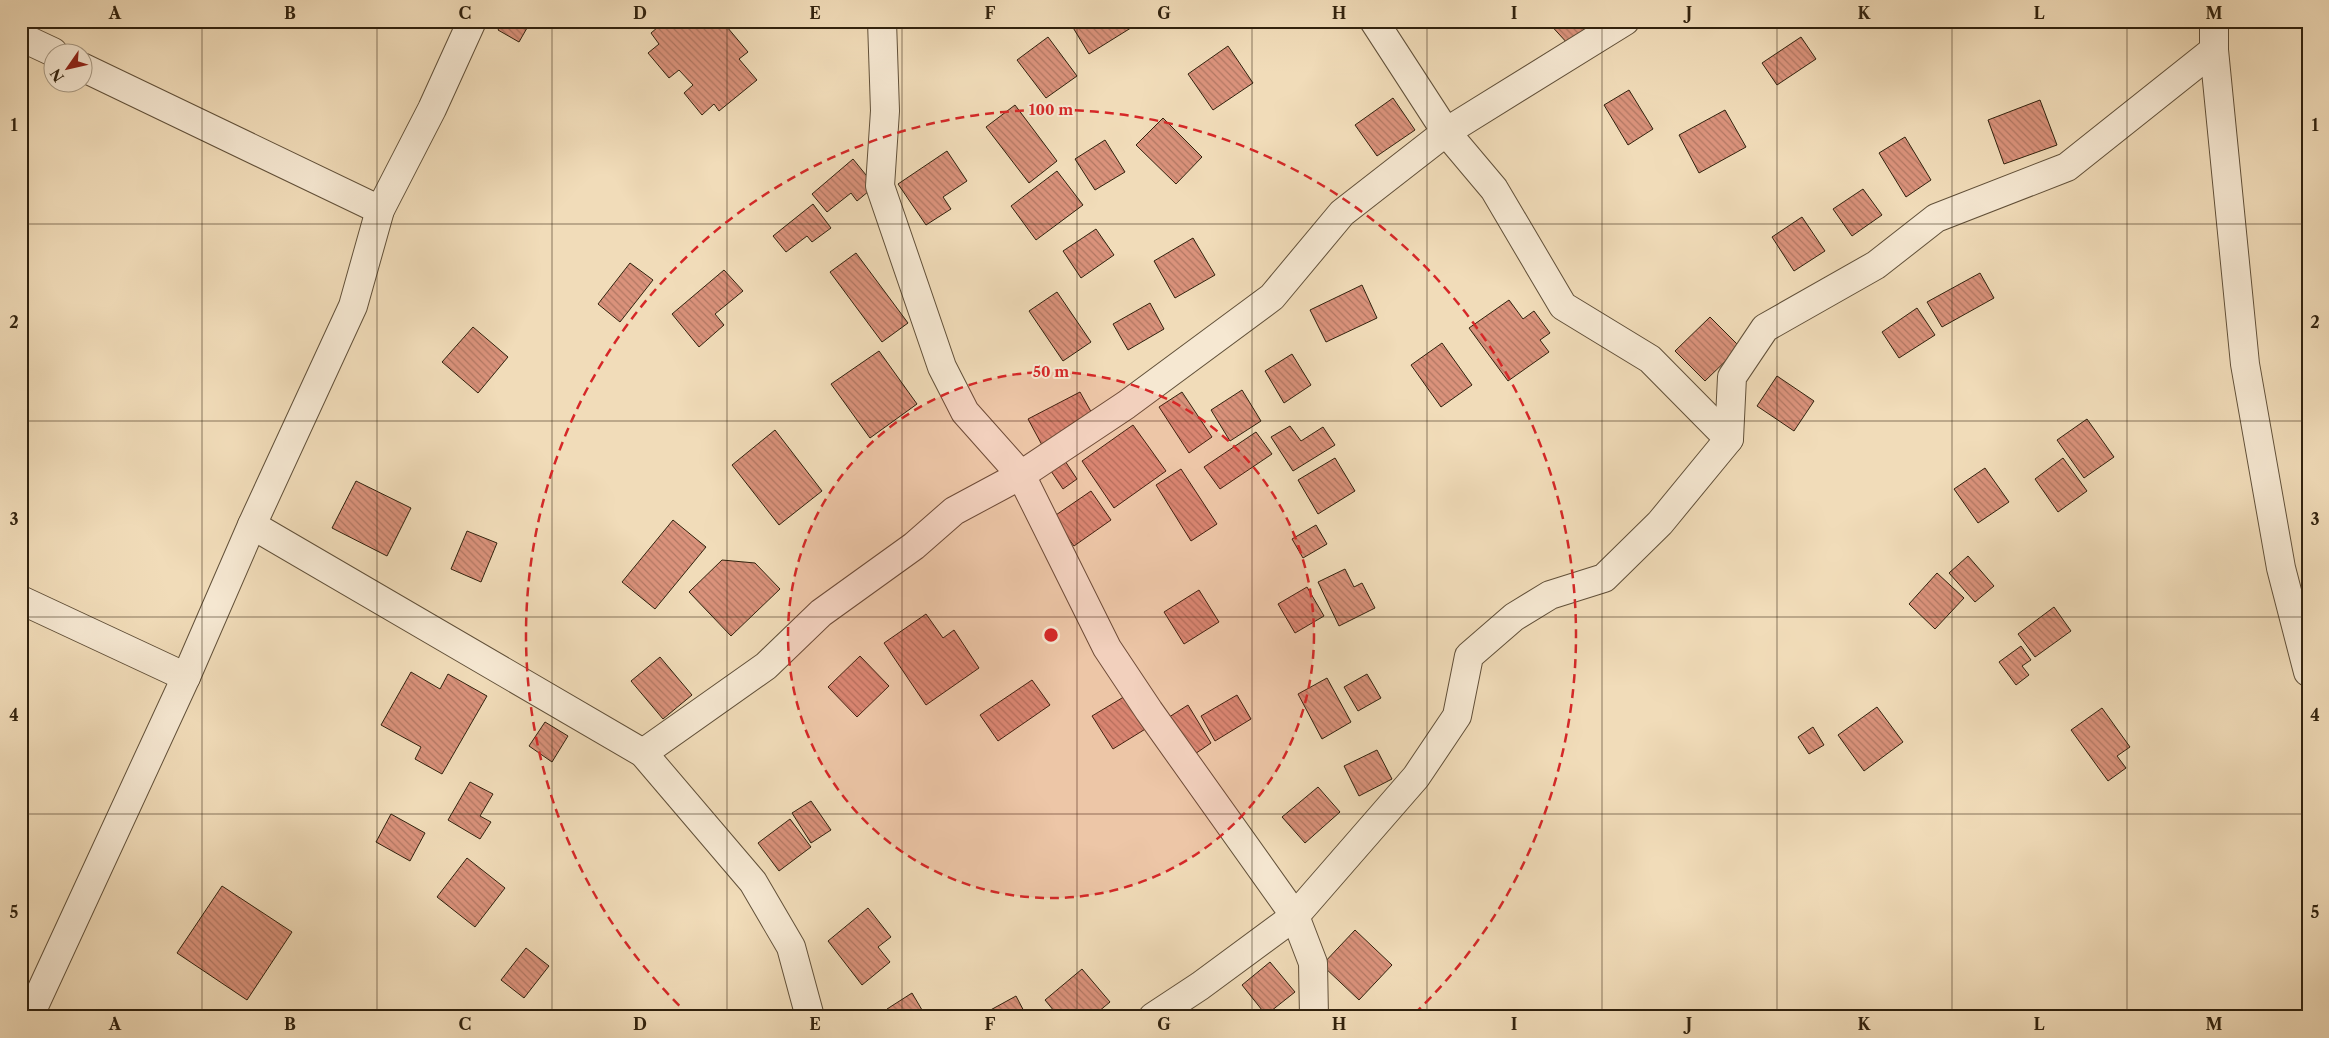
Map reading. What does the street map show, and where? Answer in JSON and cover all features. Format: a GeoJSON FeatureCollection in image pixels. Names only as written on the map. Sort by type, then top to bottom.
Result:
{"type":"FeatureCollection","features":[{"type":"Feature","properties":{"kind":"street"},"geometry":{"type":"LineString","coordinates":[[29,1017],[186,677],[252,525],[353,306],[380,210],[432,109],[472,21]]}},
{"type":"Feature","properties":{"kind":"street"},"geometry":{"type":"LineString","coordinates":[[882,21],[885,111],[880,186],[947,376],[965,412],[1021,475],[1107,648],[1149,711],[1295,916],[1313,963],[1314,1017]]}},
{"type":"Feature","properties":{"kind":"street"},"geometry":{"type":"LineString","coordinates":[[1374,21],[1446,132],[1494,189],[1563,306],[1650,359],[1729,439]]}},
{"type":"Feature","properties":{"kind":"street"},"geometry":{"type":"LineString","coordinates":[[643,753],[766,666],[821,613],[914,546],[954,511],[1021,475],[1126,405],[1272,298],[1342,213],[1446,132],[1625,21]]}},
{"type":"Feature","properties":{"kind":"street"},"geometry":{"type":"LineString","coordinates":[[2214,21],[2214,50],[2245,364],[2281,568],[2308,672]]}},
{"type":"Feature","properties":{"kind":"street"},"geometry":{"type":"LineString","coordinates":[[21,37],[42,47]]}},
{"type":"Feature","properties":{"kind":"street"},"geometry":{"type":"LineString","coordinates":[[1153,1017],[1200,986],[1295,916],[1416,777],[1457,716],[1469,656],[1514,616],[1550,595],[1604,578],[1660,523],[1729,439],[1732,377],[1765,328],[1876,265],[1936,218],[2067,168],[2214,50]]}},
{"type":"Feature","properties":{"kind":"street"},"geometry":{"type":"LineString","coordinates":[[92,72],[380,210]]}},
{"type":"Feature","properties":{"kind":"street"},"geometry":{"type":"LineString","coordinates":[[252,525],[643,753],[753,882],[791,947],[810,1017]]}},
{"type":"Feature","properties":{"kind":"street"},"geometry":{"type":"LineString","coordinates":[[21,600],[186,677]]}},
{"type":"Feature","properties":{"kind":"building"},"geometry":{"type":"Polygon","coordinates":[[[503,21],[531,21],[519,42],[498,30],[503,21]]]}},
{"type":"Feature","properties":{"kind":"building"},"geometry":{"type":"Polygon","coordinates":[[[665,21],[722,21],[748,52],[739,59],[757,80],[719,111],[714,104],[702,115],[684,93],[693,85],[679,70],[669,78],[648,53],[659,44],[651,33],[665,21]]]}},
{"type":"Feature","properties":{"kind":"building"},"geometry":{"type":"Polygon","coordinates":[[[1069,21],[1131,21],[1134,26],[1089,54],[1069,21]]]}},
{"type":"Feature","properties":{"kind":"building"},"geometry":{"type":"Polygon","coordinates":[[[1547,21],[1594,21],[1569,45],[1547,21]]]}},
{"type":"Feature","properties":{"kind":"building"},"geometry":{"type":"Polygon","coordinates":[[[1048,37],[1077,76],[1046,98],[1017,60],[1048,37]]]}},
{"type":"Feature","properties":{"kind":"building"},"geometry":{"type":"Polygon","coordinates":[[[1801,37],[1816,59],[1777,85],[1762,63],[1801,37]]]}},
{"type":"Feature","properties":{"kind":"building"},"geometry":{"type":"Polygon","coordinates":[[[1228,46],[1253,83],[1213,110],[1188,74],[1228,46]]]}},
{"type":"Feature","properties":{"kind":"building"},"geometry":{"type":"Polygon","coordinates":[[[1629,90],[1653,129],[1628,145],[1604,105],[1629,90]]]}},
{"type":"Feature","properties":{"kind":"building"},"geometry":{"type":"Polygon","coordinates":[[[1393,98],[1415,130],[1377,156],[1355,125],[1393,98]]]}},
{"type":"Feature","properties":{"kind":"building"},"geometry":{"type":"Polygon","coordinates":[[[2040,100],[2057,145],[2004,164],[1988,120],[2040,100]]]}},
{"type":"Feature","properties":{"kind":"building"},"geometry":{"type":"Polygon","coordinates":[[[1015,105],[1057,161],[1029,183],[986,127],[1015,105]]]}},
{"type":"Feature","properties":{"kind":"building"},"geometry":{"type":"Polygon","coordinates":[[[1725,110],[1746,147],[1699,173],[1679,135],[1725,110]]]}},
{"type":"Feature","properties":{"kind":"building"},"geometry":{"type":"Polygon","coordinates":[[[1163,118],[1202,157],[1176,184],[1136,145],[1163,118]]]}},
{"type":"Feature","properties":{"kind":"building"},"geometry":{"type":"Polygon","coordinates":[[[1905,137],[1931,180],[1906,197],[1879,153],[1905,137]]]}},
{"type":"Feature","properties":{"kind":"building"},"geometry":{"type":"Polygon","coordinates":[[[1105,140],[1125,172],[1095,190],[1075,159],[1105,140]]]}},
{"type":"Feature","properties":{"kind":"building"},"geometry":{"type":"Polygon","coordinates":[[[947,151],[967,181],[943,197],[951,209],[926,225],[898,184],[947,151]]]}},
{"type":"Feature","properties":{"kind":"building"},"geometry":{"type":"Polygon","coordinates":[[[853,159],[875,186],[857,201],[851,193],[827,212],[812,194],[853,159]]]}},
{"type":"Feature","properties":{"kind":"building"},"geometry":{"type":"Polygon","coordinates":[[[1057,171],[1083,205],[1036,240],[1011,206],[1057,171]]]}},
{"type":"Feature","properties":{"kind":"building"},"geometry":{"type":"Polygon","coordinates":[[[1863,189],[1882,215],[1852,236],[1833,209],[1863,189]]]}},
{"type":"Feature","properties":{"kind":"building"},"geometry":{"type":"Polygon","coordinates":[[[813,204],[831,228],[812,242],[807,236],[786,252],[773,236],[813,204]]]}},
{"type":"Feature","properties":{"kind":"building"},"geometry":{"type":"Polygon","coordinates":[[[1802,217],[1825,251],[1794,271],[1772,237],[1802,217]]]}},
{"type":"Feature","properties":{"kind":"building"},"geometry":{"type":"Polygon","coordinates":[[[1096,229],[1114,255],[1081,278],[1063,251],[1096,229]]]}},
{"type":"Feature","properties":{"kind":"building"},"geometry":{"type":"Polygon","coordinates":[[[1193,238],[1215,275],[1175,298],[1154,261],[1193,238]]]}},
{"type":"Feature","properties":{"kind":"building"},"geometry":{"type":"Polygon","coordinates":[[[856,253],[908,323],[882,342],[830,272],[856,253]]]}},
{"type":"Feature","properties":{"kind":"building"},"geometry":{"type":"Polygon","coordinates":[[[630,263],[653,280],[620,322],[598,304],[630,263]]]}},
{"type":"Feature","properties":{"kind":"building"},"geometry":{"type":"Polygon","coordinates":[[[724,270],[743,291],[715,314],[724,325],[699,347],[672,314],[724,270]]]}},
{"type":"Feature","properties":{"kind":"building"},"geometry":{"type":"Polygon","coordinates":[[[1980,273],[1994,298],[1942,327],[1927,302],[1980,273]]]}},
{"type":"Feature","properties":{"kind":"building"},"geometry":{"type":"Polygon","coordinates":[[[1362,285],[1377,318],[1326,342],[1310,310],[1362,285]]]}},
{"type":"Feature","properties":{"kind":"building"},"geometry":{"type":"Polygon","coordinates":[[[1057,292],[1091,342],[1063,361],[1029,311],[1057,292]]]}},
{"type":"Feature","properties":{"kind":"building"},"geometry":{"type":"Polygon","coordinates":[[[1509,300],[1523,319],[1534,311],[1550,333],[1540,340],[1549,352],[1508,381],[1469,328],[1509,300]]]}},
{"type":"Feature","properties":{"kind":"building"},"geometry":{"type":"Polygon","coordinates":[[[1150,303],[1164,329],[1128,350],[1113,324],[1150,303]]]}},
{"type":"Feature","properties":{"kind":"building"},"geometry":{"type":"Polygon","coordinates":[[[1917,308],[1935,335],[1899,358],[1882,332],[1917,308]]]}},
{"type":"Feature","properties":{"kind":"building"},"geometry":{"type":"Polygon","coordinates":[[[1710,317],[1740,347],[1705,381],[1675,351],[1710,317]]]}},
{"type":"Feature","properties":{"kind":"building"},"geometry":{"type":"Polygon","coordinates":[[[473,327],[508,357],[478,393],[442,362],[473,327]]]}},
{"type":"Feature","properties":{"kind":"building"},"geometry":{"type":"Polygon","coordinates":[[[1442,343],[1472,385],[1441,407],[1411,365],[1442,343]]]}},
{"type":"Feature","properties":{"kind":"building"},"geometry":{"type":"Polygon","coordinates":[[[879,351],[917,404],[870,438],[831,384],[879,351]]]}},
{"type":"Feature","properties":{"kind":"building"},"geometry":{"type":"Polygon","coordinates":[[[1292,354],[1311,385],[1284,403],[1265,371],[1292,354]]]}},
{"type":"Feature","properties":{"kind":"building"},"geometry":{"type":"Polygon","coordinates":[[[1777,376],[1814,401],[1794,431],[1757,406],[1777,376]]]}},
{"type":"Feature","properties":{"kind":"building"},"geometry":{"type":"Polygon","coordinates":[[[1242,390],[1261,421],[1230,441],[1211,410],[1242,390]]]}},
{"type":"Feature","properties":{"kind":"building"},"geometry":{"type":"Polygon","coordinates":[[[1080,392],[1094,417],[1042,445],[1028,419],[1080,392]]]}},
{"type":"Feature","properties":{"kind":"building"},"geometry":{"type":"Polygon","coordinates":[[[1182,392],[1212,437],[1189,453],[1159,407],[1182,392]]]}},
{"type":"Feature","properties":{"kind":"building"},"geometry":{"type":"Polygon","coordinates":[[[2087,419],[2114,457],[2084,478],[2057,440],[2087,419]]]}},
{"type":"Feature","properties":{"kind":"building"},"geometry":{"type":"Polygon","coordinates":[[[1133,425],[1166,471],[1114,508],[1082,461],[1133,425]]]}},
{"type":"Feature","properties":{"kind":"building"},"geometry":{"type":"Polygon","coordinates":[[[1290,426],[1301,441],[1323,427],[1335,445],[1293,471],[1271,437],[1290,426]]]}},
{"type":"Feature","properties":{"kind":"building"},"geometry":{"type":"Polygon","coordinates":[[[775,430],[822,491],[779,525],[732,465],[775,430]]]}},
{"type":"Feature","properties":{"kind":"building"},"geometry":{"type":"Polygon","coordinates":[[[1256,432],[1272,454],[1220,489],[1204,467],[1256,432]]]}},
{"type":"Feature","properties":{"kind":"building"},"geometry":{"type":"Polygon","coordinates":[[[1063,458],[1077,479],[1063,489],[1049,468],[1063,458]]]}},
{"type":"Feature","properties":{"kind":"building"},"geometry":{"type":"Polygon","coordinates":[[[1335,458],[1355,491],[1318,514],[1298,480],[1335,458]]]}},
{"type":"Feature","properties":{"kind":"building"},"geometry":{"type":"Polygon","coordinates":[[[2063,458],[2087,491],[2058,512],[2035,479],[2063,458]]]}},
{"type":"Feature","properties":{"kind":"building"},"geometry":{"type":"Polygon","coordinates":[[[1985,468],[2009,502],[1978,523],[1954,489],[1985,468]]]}},
{"type":"Feature","properties":{"kind":"building"},"geometry":{"type":"Polygon","coordinates":[[[1181,469],[1217,524],[1191,541],[1156,485],[1181,469]]]}},
{"type":"Feature","properties":{"kind":"building"},"geometry":{"type":"Polygon","coordinates":[[[356,481],[411,508],[387,556],[332,528],[356,481]]]}},
{"type":"Feature","properties":{"kind":"building"},"geometry":{"type":"Polygon","coordinates":[[[1091,491],[1111,520],[1074,546],[1053,517],[1091,491]]]}},
{"type":"Feature","properties":{"kind":"building"},"geometry":{"type":"Polygon","coordinates":[[[673,520],[706,547],[655,609],[622,582],[673,520]]]}},
{"type":"Feature","properties":{"kind":"building"},"geometry":{"type":"Polygon","coordinates":[[[1316,525],[1327,544],[1303,558],[1292,539],[1316,525]]]}},
{"type":"Feature","properties":{"kind":"building"},"geometry":{"type":"Polygon","coordinates":[[[467,531],[497,543],[481,582],[451,569],[467,531]]]}},
{"type":"Feature","properties":{"kind":"building"},"geometry":{"type":"Polygon","coordinates":[[[1968,556],[1994,586],[1975,602],[1949,573],[1968,556]]]}},
{"type":"Feature","properties":{"kind":"building"},"geometry":{"type":"Polygon","coordinates":[[[722,560],[755,563],[780,589],[731,636],[689,592],[722,560]]]}},
{"type":"Feature","properties":{"kind":"building"},"geometry":{"type":"Polygon","coordinates":[[[1345,569],[1354,587],[1362,583],[1375,608],[1339,626],[1318,582],[1345,569]]]}},
{"type":"Feature","properties":{"kind":"building"},"geometry":{"type":"Polygon","coordinates":[[[1937,573],[1964,598],[1935,629],[1909,604],[1937,573]]]}},
{"type":"Feature","properties":{"kind":"building"},"geometry":{"type":"Polygon","coordinates":[[[1307,587],[1324,616],[1295,633],[1278,604],[1307,587]]]}},
{"type":"Feature","properties":{"kind":"building"},"geometry":{"type":"Polygon","coordinates":[[[1199,590],[1219,622],[1184,644],[1164,612],[1199,590]]]}},
{"type":"Feature","properties":{"kind":"building"},"geometry":{"type":"Polygon","coordinates":[[[2054,607],[2071,631],[2035,657],[2018,634],[2054,607]]]}},
{"type":"Feature","properties":{"kind":"building"},"geometry":{"type":"Polygon","coordinates":[[[926,614],[943,638],[954,630],[979,668],[926,705],[884,643],[926,614]]]}},
{"type":"Feature","properties":{"kind":"building"},"geometry":{"type":"Polygon","coordinates":[[[2021,646],[2031,660],[2022,666],[2029,675],[2016,685],[1999,662],[2021,646]]]}},
{"type":"Feature","properties":{"kind":"building"},"geometry":{"type":"Polygon","coordinates":[[[860,656],[889,686],[857,717],[828,687],[860,656]]]}},
{"type":"Feature","properties":{"kind":"building"},"geometry":{"type":"Polygon","coordinates":[[[660,657],[692,695],[663,719],[631,681],[660,657]]]}},
{"type":"Feature","properties":{"kind":"building"},"geometry":{"type":"Polygon","coordinates":[[[411,672],[440,689],[448,674],[487,696],[442,774],[415,759],[421,747],[381,725],[411,672]]]}},
{"type":"Feature","properties":{"kind":"building"},"geometry":{"type":"Polygon","coordinates":[[[1367,674],[1381,698],[1358,711],[1344,687],[1367,674]]]}},
{"type":"Feature","properties":{"kind":"building"},"geometry":{"type":"Polygon","coordinates":[[[1327,678],[1351,722],[1322,739],[1298,694],[1327,678]]]}},
{"type":"Feature","properties":{"kind":"building"},"geometry":{"type":"Polygon","coordinates":[[[1032,680],[1050,705],[998,741],[980,715],[1032,680]]]}},
{"type":"Feature","properties":{"kind":"building"},"geometry":{"type":"Polygon","coordinates":[[[1127,695],[1147,728],[1113,749],[1092,716],[1127,695]]]}},
{"type":"Feature","properties":{"kind":"building"},"geometry":{"type":"Polygon","coordinates":[[[1237,695],[1251,719],[1215,741],[1201,716],[1237,695]]]}},
{"type":"Feature","properties":{"kind":"building"},"geometry":{"type":"Polygon","coordinates":[[[1188,705],[1211,743],[1189,758],[1166,719],[1188,705]]]}},
{"type":"Feature","properties":{"kind":"building"},"geometry":{"type":"Polygon","coordinates":[[[1877,707],[1903,742],[1864,771],[1838,735],[1877,707]]]}},
{"type":"Feature","properties":{"kind":"building"},"geometry":{"type":"Polygon","coordinates":[[[2102,708],[2130,747],[2117,756],[2126,768],[2108,781],[2071,730],[2102,708]]]}},
{"type":"Feature","properties":{"kind":"building"},"geometry":{"type":"Polygon","coordinates":[[[545,722],[568,736],[552,762],[529,746],[545,722]]]}},
{"type":"Feature","properties":{"kind":"building"},"geometry":{"type":"Polygon","coordinates":[[[1813,727],[1824,745],[1809,754],[1798,737],[1813,727]]]}},
{"type":"Feature","properties":{"kind":"building"},"geometry":{"type":"Polygon","coordinates":[[[1377,750],[1392,779],[1359,796],[1344,766],[1377,750]]]}},
{"type":"Feature","properties":{"kind":"building"},"geometry":{"type":"Polygon","coordinates":[[[470,782],[493,794],[480,816],[491,822],[480,839],[448,820],[470,782]]]}},
{"type":"Feature","properties":{"kind":"building"},"geometry":{"type":"Polygon","coordinates":[[[1318,787],[1340,812],[1305,843],[1282,817],[1318,787]]]}},
{"type":"Feature","properties":{"kind":"building"},"geometry":{"type":"Polygon","coordinates":[[[811,801],[831,830],[811,843],[792,813],[811,801]]]}},
{"type":"Feature","properties":{"kind":"building"},"geometry":{"type":"Polygon","coordinates":[[[391,814],[425,833],[410,861],[376,842],[391,814]]]}},
{"type":"Feature","properties":{"kind":"building"},"geometry":{"type":"Polygon","coordinates":[[[790,819],[811,847],[779,871],[758,843],[790,819]]]}},
{"type":"Feature","properties":{"kind":"building"},"geometry":{"type":"Polygon","coordinates":[[[467,858],[505,888],[475,927],[437,897],[467,858]]]}},
{"type":"Feature","properties":{"kind":"building"},"geometry":{"type":"Polygon","coordinates":[[[222,886],[292,932],[247,1000],[177,953],[222,886]]]}},
{"type":"Feature","properties":{"kind":"building"},"geometry":{"type":"Polygon","coordinates":[[[868,908],[891,937],[878,947],[890,962],[862,985],[828,941],[868,908]]]}},
{"type":"Feature","properties":{"kind":"building"},"geometry":{"type":"Polygon","coordinates":[[[1355,930],[1392,965],[1359,1000],[1322,965],[1355,930]]]}},
{"type":"Feature","properties":{"kind":"building"},"geometry":{"type":"Polygon","coordinates":[[[526,948],[549,966],[524,998],[501,980],[526,948]]]}},
{"type":"Feature","properties":{"kind":"building"},"geometry":{"type":"Polygon","coordinates":[[[1270,962],[1295,992],[1266,1015],[1242,985],[1270,962]]]}},
{"type":"Feature","properties":{"kind":"building"},"geometry":{"type":"Polygon","coordinates":[[[1082,969],[1110,1002],[1092,1017],[1059,1017],[1045,1000],[1082,969]]]}},
{"type":"Feature","properties":{"kind":"building"},"geometry":{"type":"Polygon","coordinates":[[[912,993],[925,1015],[922,1017],[892,1017],[887,1009],[912,993]]]}},
{"type":"Feature","properties":{"kind":"building"},"geometry":{"type":"Polygon","coordinates":[[[1016,996],[1027,1017],[987,1017],[985,1013],[1016,996]]]}}]}
